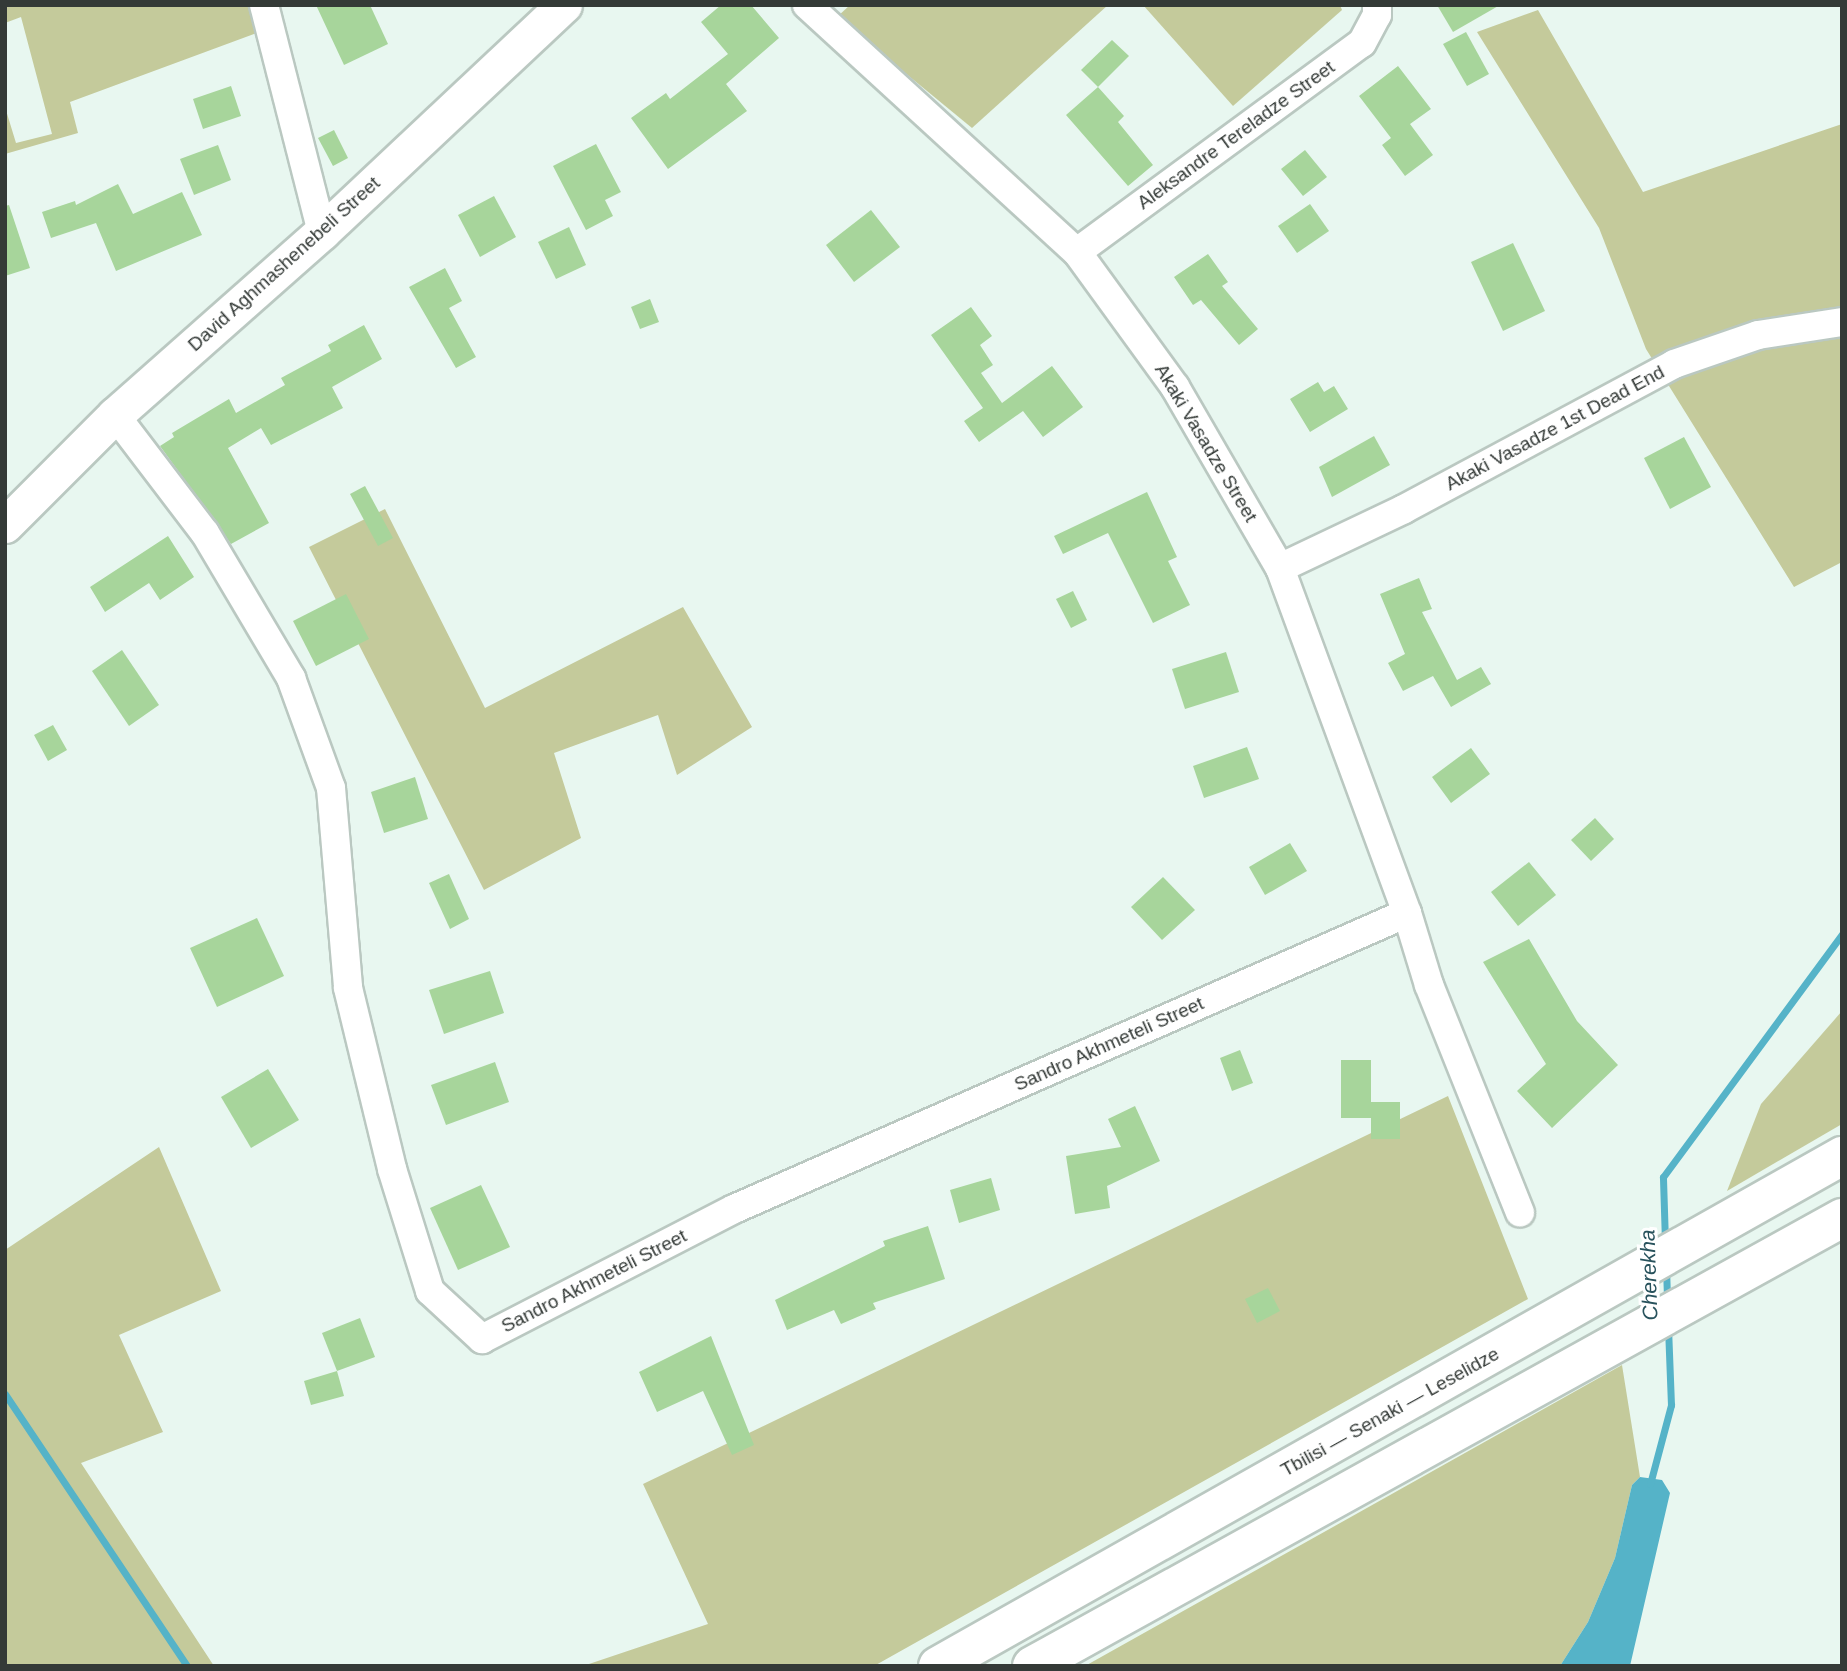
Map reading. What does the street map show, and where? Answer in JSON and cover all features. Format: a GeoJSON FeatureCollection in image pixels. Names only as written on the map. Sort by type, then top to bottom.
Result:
{"type":"FeatureCollection","features":[{"type":"Feature","properties":{"kind":"highway","name":"Tbilisi — Senaki — Leselidze"},"geometry":{"type":"LineString","coordinates":[[938,1666],[1842,1156]]}},
{"type":"Feature","properties":{"kind":"highway"},"geometry":{"type":"LineString","coordinates":[[1032,1666],[1842,1218]]}},
{"type":"Feature","properties":{"kind":"main road","name":"David Aghmashenebeli Street"},"geometry":{"type":"LineString","coordinates":[[5,525],[115,415],[322,232],[564,5]]}},
{"type":"Feature","properties":{"kind":"street"},"geometry":{"type":"LineString","coordinates":[[264,5],[322,232]]}},
{"type":"Feature","properties":{"kind":"street","name":"Akaki Vasadze Street"},"geometry":{"type":"LineString","coordinates":[[807,5],[1077,252],[1175,387],[1280,568],[1407,913],[1429,985],[1520,1212]]}},
{"type":"Feature","properties":{"kind":"street","name":"Aleksandre Tereladze Street"},"geometry":{"type":"LineString","coordinates":[[1077,252],[1362,43],[1377,15],[1377,5]]}},
{"type":"Feature","properties":{"kind":"street","name":"Akaki Vasadze 1st Dead End"},"geometry":{"type":"LineString","coordinates":[[1280,568],[1404,509],[1674,364],[1758,335],[1842,322]]}},
{"type":"Feature","properties":{"kind":"street","name":"Sandro Akhmeteli Street"},"geometry":{"type":"LineString","coordinates":[[115,415],[205,533],[290,678],[331,788],[348,988],[392,1169],[430,1291],[482,1339],[734,1209],[1407,913]]}},
{"type":"Feature","properties":{"kind":"green space"},"geometry":{"type":"Polygon","coordinates":[[[5,5],[249,5],[257,33],[70,102],[78,133],[5,154],[5,107],[16,143],[52,134],[21,17],[5,23],[5,5]]]}},
{"type":"Feature","properties":{"kind":"green space"},"geometry":{"type":"Polygon","coordinates":[[[850,5],[1108,5],[972,128],[837,17],[850,5]]]}},
{"type":"Feature","properties":{"kind":"green space"},"geometry":{"type":"Polygon","coordinates":[[[1143,5],[1340,5],[1342,10],[1233,106],[1143,5]]]}},
{"type":"Feature","properties":{"kind":"green space"},"geometry":{"type":"Polygon","coordinates":[[[1538,10],[1643,192],[1842,124],[1842,562],[1794,587],[1646,349],[1599,228],[1477,32],[1538,10]]]}},
{"type":"Feature","properties":{"kind":"green space"},"geometry":{"type":"Polygon","coordinates":[[[385,509],[485,708],[683,607],[752,727],[677,775],[658,715],[554,753],[581,838],[484,890],[309,547],[385,509]]]}},
{"type":"Feature","properties":{"kind":"green space"},"geometry":{"type":"Polygon","coordinates":[[[1842,1011],[1842,1124],[1727,1191],[1761,1104],[1842,1011]]]}},
{"type":"Feature","properties":{"kind":"green space"},"geometry":{"type":"Polygon","coordinates":[[[1448,1096],[1528,1299],[874,1666],[583,1666],[708,1624],[643,1484],[1448,1096]]]}},
{"type":"Feature","properties":{"kind":"green space"},"geometry":{"type":"Polygon","coordinates":[[[159,1147],[221,1291],[119,1335],[163,1432],[81,1463],[214,1666],[5,1666],[5,1250],[159,1147]]]}},
{"type":"Feature","properties":{"kind":"green space"},"geometry":{"type":"Polygon","coordinates":[[[1622,1365],[1640,1477],[1632,1485],[1615,1558],[1588,1622],[1560,1666],[1085,1666],[1622,1365]]]}},
{"type":"Feature","properties":{"kind":"water"},"geometry":{"type":"Polygon","coordinates":[[[1640,1477],[1662,1480],[1670,1493],[1630,1666],[1560,1666],[1588,1622],[1615,1558],[1632,1485],[1640,1477]]]}},
{"type":"Feature","properties":{"kind":"building"},"geometry":{"type":"Polygon","coordinates":[[[316,5],[370,5],[388,44],[344,65],[316,5]]]}},
{"type":"Feature","properties":{"kind":"building"},"geometry":{"type":"Polygon","coordinates":[[[721,5],[751,5],[779,38],[726,84],[747,111],[668,169],[631,118],[666,93],[670,99],[728,54],[701,22],[721,5]]]}},
{"type":"Feature","properties":{"kind":"building"},"geometry":{"type":"Polygon","coordinates":[[[1437,5],[1500,5],[1453,32],[1437,5]]]}},
{"type":"Feature","properties":{"kind":"building"},"geometry":{"type":"Polygon","coordinates":[[[1466,32],[1489,74],[1467,86],[1443,44],[1466,32]]]}},
{"type":"Feature","properties":{"kind":"building"},"geometry":{"type":"Polygon","coordinates":[[[1112,40],[1129,56],[1098,87],[1081,70],[1112,40]]]}},
{"type":"Feature","properties":{"kind":"building"},"geometry":{"type":"Polygon","coordinates":[[[1398,66],[1431,109],[1410,124],[1433,155],[1405,176],[1382,145],[1391,138],[1359,96],[1398,66]]]}},
{"type":"Feature","properties":{"kind":"building"},"geometry":{"type":"Polygon","coordinates":[[[231,86],[241,116],[203,129],[193,99],[231,86]]]}},
{"type":"Feature","properties":{"kind":"building"},"geometry":{"type":"Polygon","coordinates":[[[1098,87],[1124,116],[1118,122],[1153,165],[1128,186],[1066,115],[1098,87]]]}},
{"type":"Feature","properties":{"kind":"building"},"geometry":{"type":"Polygon","coordinates":[[[334,130],[348,158],[333,166],[318,138],[334,130]]]}},
{"type":"Feature","properties":{"kind":"building"},"geometry":{"type":"Polygon","coordinates":[[[596,144],[621,192],[605,200],[613,216],[586,230],[553,166],[596,144]]]}},
{"type":"Feature","properties":{"kind":"building"},"geometry":{"type":"Polygon","coordinates":[[[218,145],[231,180],[194,195],[180,159],[218,145]]]}},
{"type":"Feature","properties":{"kind":"building"},"geometry":{"type":"Polygon","coordinates":[[[1305,150],[1327,177],[1303,196],[1281,169],[1305,150]]]}},
{"type":"Feature","properties":{"kind":"building"},"geometry":{"type":"Polygon","coordinates":[[[118,184],[133,214],[182,192],[202,235],[116,271],[96,223],[51,238],[42,212],[75,201],[76,205],[118,184]]]}},
{"type":"Feature","properties":{"kind":"building"},"geometry":{"type":"Polygon","coordinates":[[[494,196],[516,237],[480,257],[458,215],[494,196]]]}},
{"type":"Feature","properties":{"kind":"building"},"geometry":{"type":"Polygon","coordinates":[[[1310,204],[1329,231],[1297,253],[1278,226],[1310,204]]]}},
{"type":"Feature","properties":{"kind":"building"},"geometry":{"type":"Polygon","coordinates":[[[9,205],[30,268],[5,276],[5,206],[9,205]]]}},
{"type":"Feature","properties":{"kind":"building"},"geometry":{"type":"Polygon","coordinates":[[[871,210],[900,247],[854,282],[826,245],[871,210]]]}},
{"type":"Feature","properties":{"kind":"building"},"geometry":{"type":"Polygon","coordinates":[[[569,227],[586,265],[556,279],[538,242],[569,227]]]}},
{"type":"Feature","properties":{"kind":"building"},"geometry":{"type":"Polygon","coordinates":[[[1513,243],[1545,311],[1503,331],[1471,262],[1513,243]]]}},
{"type":"Feature","properties":{"kind":"building"},"geometry":{"type":"Polygon","coordinates":[[[1208,254],[1228,282],[1222,286],[1258,329],[1239,345],[1201,300],[1193,305],[1174,277],[1208,254]]]}},
{"type":"Feature","properties":{"kind":"building"},"geometry":{"type":"Polygon","coordinates":[[[445,268],[462,301],[449,308],[476,357],[456,368],[409,287],[445,268]]]}},
{"type":"Feature","properties":{"kind":"building"},"geometry":{"type":"Polygon","coordinates":[[[650,299],[659,322],[640,329],[631,307],[650,299]]]}},
{"type":"Feature","properties":{"kind":"building"},"geometry":{"type":"Polygon","coordinates":[[[971,307],[992,336],[980,345],[993,365],[981,373],[1002,403],[1052,366],[1083,407],[1043,437],[1023,411],[979,442],[964,421],[983,408],[931,335],[971,307]]]}},
{"type":"Feature","properties":{"kind":"building"},"geometry":{"type":"Polygon","coordinates":[[[364,325],[382,359],[332,387],[343,408],[271,445],[261,428],[228,448],[269,523],[231,544],[160,446],[174,437],[172,433],[229,399],[236,413],[285,385],[281,378],[331,351],[328,345],[364,325]]]}},
{"type":"Feature","properties":{"kind":"building"},"geometry":{"type":"Polygon","coordinates":[[[1318,382],[1324,392],[1334,386],[1348,409],[1310,432],[1290,399],[1318,382]]]}},
{"type":"Feature","properties":{"kind":"building"},"geometry":{"type":"Polygon","coordinates":[[[1374,436],[1390,465],[1332,497],[1319,467],[1374,436]]]}},
{"type":"Feature","properties":{"kind":"building"},"geometry":{"type":"Polygon","coordinates":[[[1684,437],[1711,487],[1670,509],[1644,458],[1684,437]]]}},
{"type":"Feature","properties":{"kind":"building"},"geometry":{"type":"Polygon","coordinates":[[[365,486],[393,538],[378,546],[350,494],[365,486]]]}},
{"type":"Feature","properties":{"kind":"building"},"geometry":{"type":"Polygon","coordinates":[[[1147,492],[1177,557],[1168,561],[1190,605],[1153,623],[1108,533],[1063,554],[1054,536],[1147,492]]]}},
{"type":"Feature","properties":{"kind":"building"},"geometry":{"type":"Polygon","coordinates":[[[168,536],[194,577],[160,600],[149,583],[105,612],[90,587],[168,536]]]}},
{"type":"Feature","properties":{"kind":"building"},"geometry":{"type":"Polygon","coordinates":[[[1419,578],[1432,609],[1422,612],[1457,680],[1481,667],[1491,684],[1451,707],[1433,676],[1403,691],[1388,663],[1405,654],[1380,594],[1419,578]]]}},
{"type":"Feature","properties":{"kind":"building"},"geometry":{"type":"Polygon","coordinates":[[[1073,591],[1087,620],[1071,628],[1056,599],[1073,591]]]}},
{"type":"Feature","properties":{"kind":"building"},"geometry":{"type":"Polygon","coordinates":[[[346,594],[369,639],[316,666],[293,621],[346,594]]]}},
{"type":"Feature","properties":{"kind":"building"},"geometry":{"type":"Polygon","coordinates":[[[122,650],[159,705],[129,726],[92,671],[122,650]]]}},
{"type":"Feature","properties":{"kind":"building"},"geometry":{"type":"Polygon","coordinates":[[[1226,652],[1239,692],[1185,709],[1172,669],[1226,652]]]}},
{"type":"Feature","properties":{"kind":"building"},"geometry":{"type":"Polygon","coordinates":[[[53,725],[67,750],[48,761],[34,735],[53,725]]]}},
{"type":"Feature","properties":{"kind":"building"},"geometry":{"type":"Polygon","coordinates":[[[1247,747],[1259,779],[1204,798],[1193,766],[1247,747]]]}},
{"type":"Feature","properties":{"kind":"building"},"geometry":{"type":"Polygon","coordinates":[[[1471,748],[1490,774],[1451,803],[1432,777],[1471,748]]]}},
{"type":"Feature","properties":{"kind":"building"},"geometry":{"type":"Polygon","coordinates":[[[415,777],[428,819],[384,833],[371,792],[415,777]]]}},
{"type":"Feature","properties":{"kind":"building"},"geometry":{"type":"Polygon","coordinates":[[[1595,818],[1614,839],[1591,861],[1571,840],[1595,818]]]}},
{"type":"Feature","properties":{"kind":"building"},"geometry":{"type":"Polygon","coordinates":[[[1290,843],[1307,871],[1265,895],[1249,867],[1290,843]]]}},
{"type":"Feature","properties":{"kind":"building"},"geometry":{"type":"Polygon","coordinates":[[[1529,862],[1556,895],[1518,926],[1491,892],[1529,862]]]}},
{"type":"Feature","properties":{"kind":"building"},"geometry":{"type":"Polygon","coordinates":[[[449,874],[469,919],[450,929],[429,883],[449,874]]]}},
{"type":"Feature","properties":{"kind":"building"},"geometry":{"type":"Polygon","coordinates":[[[1163,877],[1195,910],[1162,940],[1131,907],[1163,877]]]}},
{"type":"Feature","properties":{"kind":"building"},"geometry":{"type":"Polygon","coordinates":[[[257,918],[284,976],[217,1007],[190,948],[257,918]]]}},
{"type":"Feature","properties":{"kind":"building"},"geometry":{"type":"Polygon","coordinates":[[[1529,939],[1577,1021],[1618,1065],[1552,1128],[1517,1091],[1546,1064],[1483,962],[1529,939]]]}},
{"type":"Feature","properties":{"kind":"building"},"geometry":{"type":"Polygon","coordinates":[[[490,971],[504,1013],[444,1034],[429,990],[490,971]]]}},
{"type":"Feature","properties":{"kind":"building"},"geometry":{"type":"Polygon","coordinates":[[[1240,1050],[1253,1083],[1232,1091],[1220,1058],[1240,1050]]]}},
{"type":"Feature","properties":{"kind":"building"},"geometry":{"type":"Polygon","coordinates":[[[1341,1060],[1371,1060],[1371,1118],[1341,1118],[1341,1060]]]}},
{"type":"Feature","properties":{"kind":"building"},"geometry":{"type":"Polygon","coordinates":[[[495,1062],[509,1102],[446,1125],[431,1085],[495,1062]]]}},
{"type":"Feature","properties":{"kind":"building"},"geometry":{"type":"Polygon","coordinates":[[[268,1069],[299,1120],[251,1148],[221,1097],[268,1069]]]}},
{"type":"Feature","properties":{"kind":"building"},"geometry":{"type":"Polygon","coordinates":[[[1371,1102],[1400,1102],[1400,1139],[1371,1139],[1371,1102]]]}},
{"type":"Feature","properties":{"kind":"building"},"geometry":{"type":"Polygon","coordinates":[[[1135,1106],[1160,1161],[1107,1186],[1110,1208],[1075,1214],[1066,1156],[1121,1147],[1108,1119],[1135,1106]]]}},
{"type":"Feature","properties":{"kind":"building"},"geometry":{"type":"Polygon","coordinates":[[[991,1178],[1000,1210],[959,1223],[950,1190],[991,1178]]]}},
{"type":"Feature","properties":{"kind":"building"},"geometry":{"type":"Polygon","coordinates":[[[481,1185],[510,1247],[458,1270],[430,1208],[481,1185]]]}},
{"type":"Feature","properties":{"kind":"building"},"geometry":{"type":"Polygon","coordinates":[[[928,1226],[945,1279],[873,1303],[876,1309],[841,1324],[834,1310],[787,1330],[775,1300],[885,1246],[883,1241],[928,1226]]]}},
{"type":"Feature","properties":{"kind":"building"},"geometry":{"type":"Polygon","coordinates":[[[1268,1288],[1280,1311],[1257,1323],[1245,1299],[1268,1288]]]}},
{"type":"Feature","properties":{"kind":"building"},"geometry":{"type":"Polygon","coordinates":[[[360,1318],[375,1357],[337,1371],[322,1333],[360,1318]]]}},
{"type":"Feature","properties":{"kind":"building"},"geometry":{"type":"Polygon","coordinates":[[[711,1336],[754,1445],[732,1455],[703,1391],[657,1412],[639,1372],[711,1336]]]}},
{"type":"Feature","properties":{"kind":"building"},"geometry":{"type":"Polygon","coordinates":[[[337,1371],[344,1396],[311,1405],[304,1381],[337,1371]]]}},
{"type":"Feature","properties":{"kind":"waterway","name":"Cherekha"},"geometry":{"type":"LineString","coordinates":[[1665,1242],[1663,1177],[1842,934]]}},
{"type":"Feature","properties":{"kind":"waterway","name":"Cherekha"},"geometry":{"type":"LineString","coordinates":[[1666,1268],[1667,1301]]}},
{"type":"Feature","properties":{"kind":"waterway","name":"Cherekha"},"geometry":{"type":"LineString","coordinates":[[1650,1484],[1671,1405],[1668,1327]]}},
{"type":"Feature","properties":{"kind":"waterway"},"geometry":{"type":"LineString","coordinates":[[5,1394],[187,1666]]}}]}
